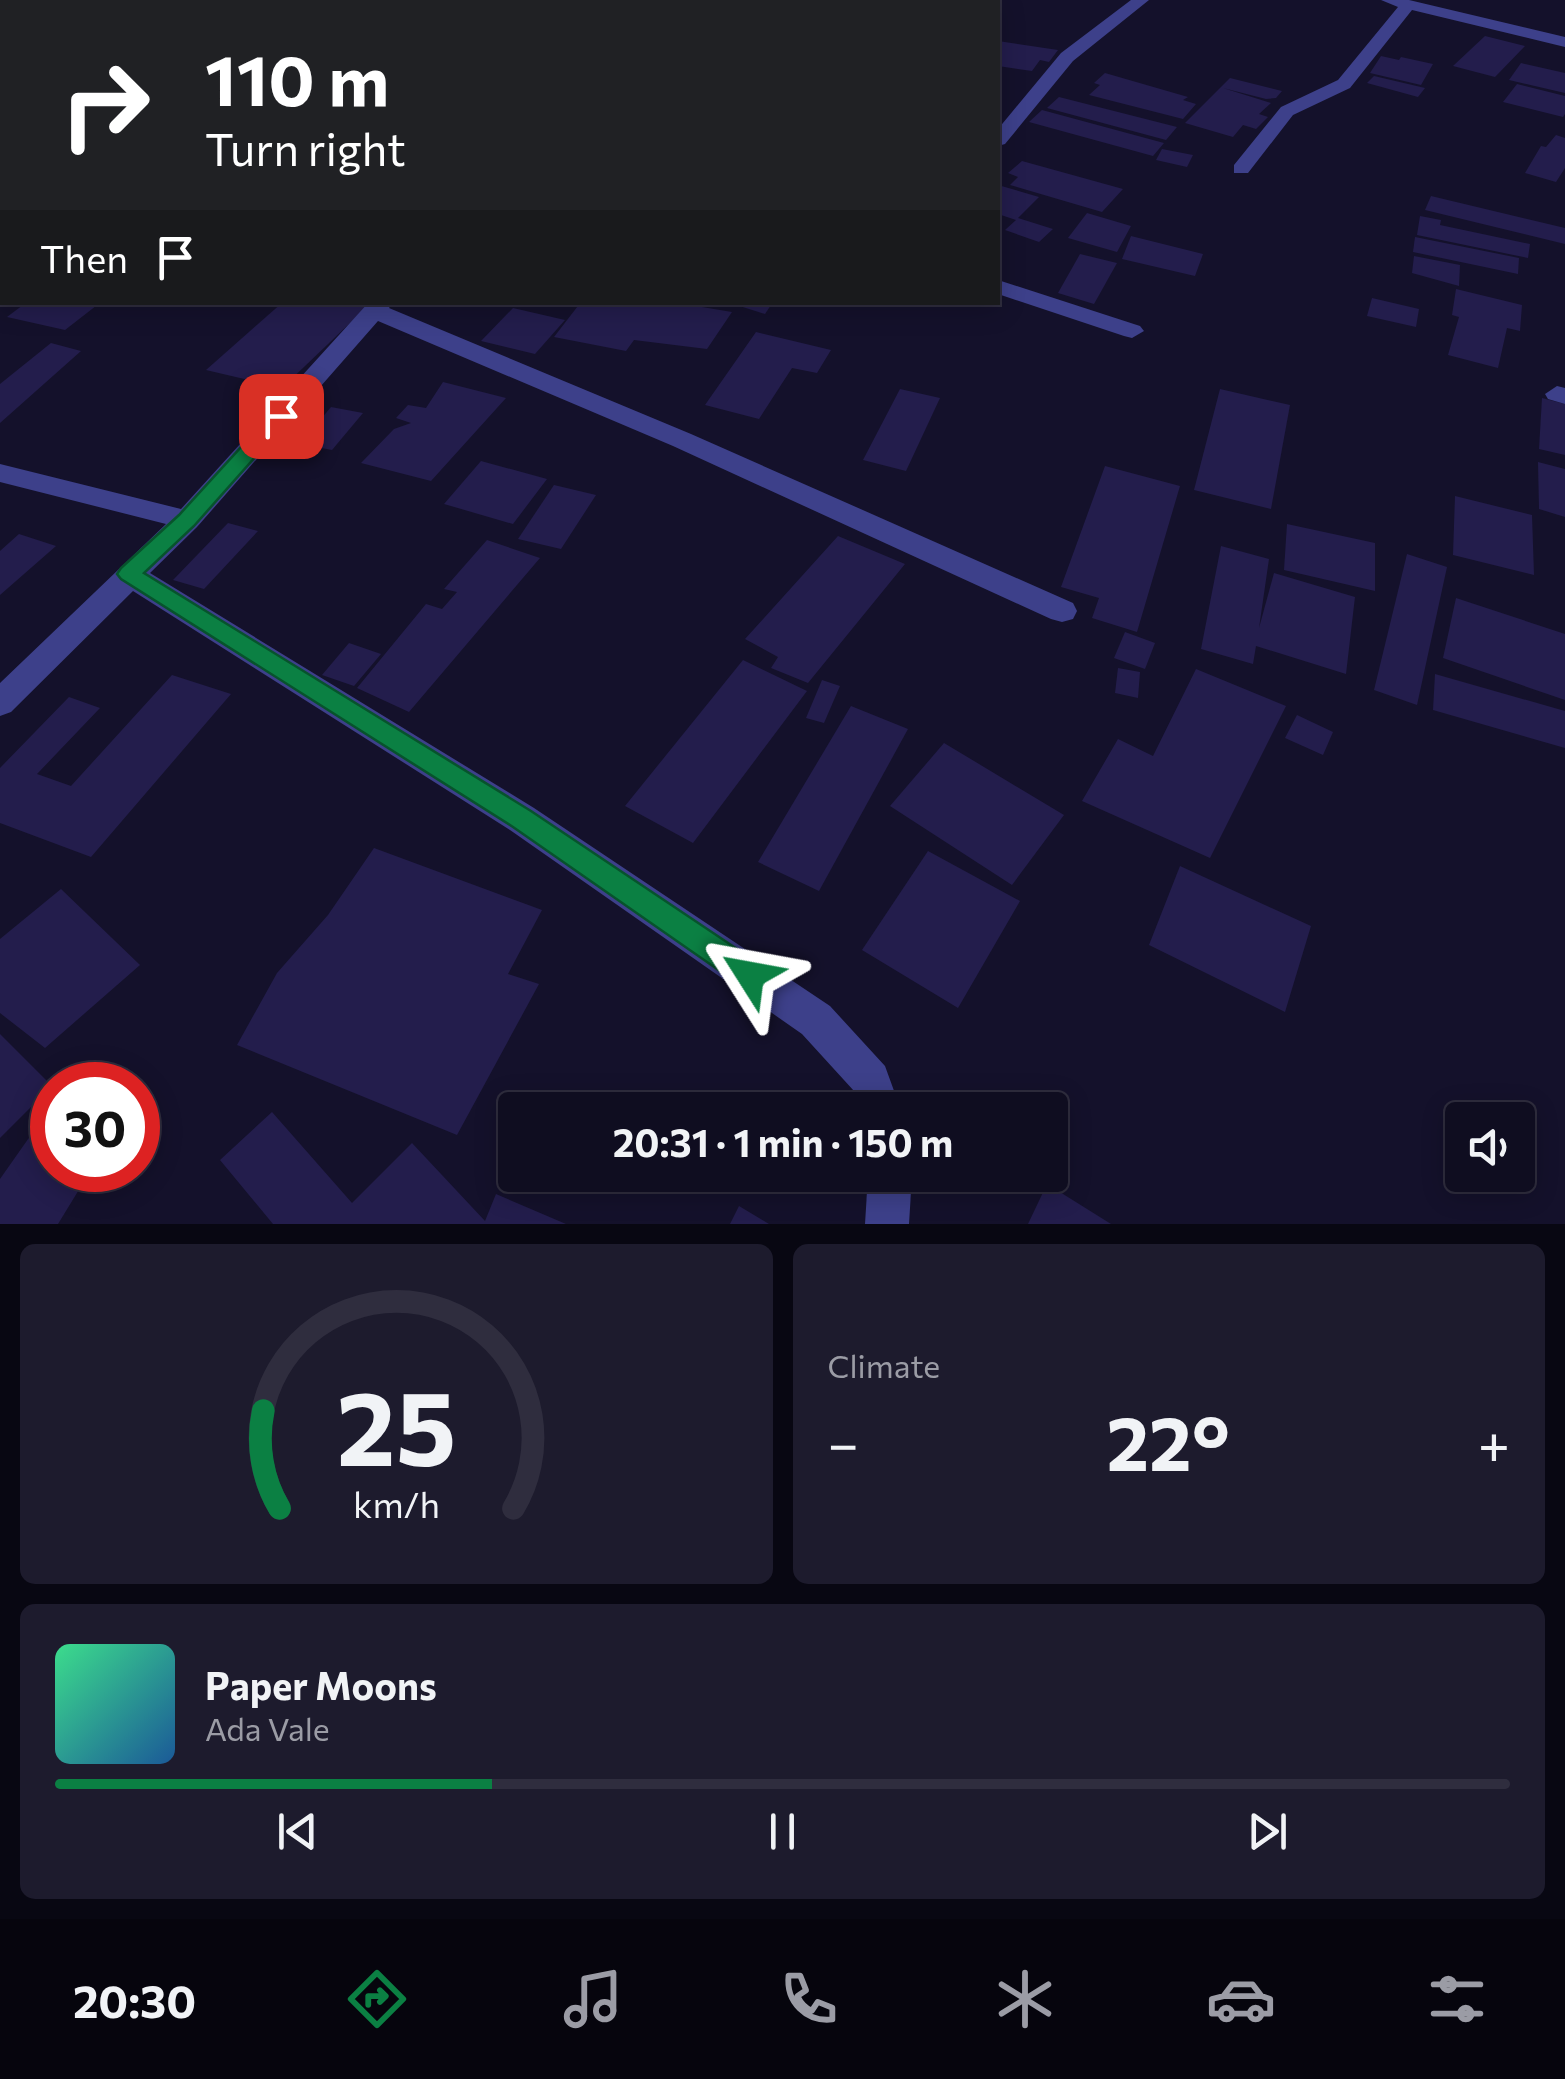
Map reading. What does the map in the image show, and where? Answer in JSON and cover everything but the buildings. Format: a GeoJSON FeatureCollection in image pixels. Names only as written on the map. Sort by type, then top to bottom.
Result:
{"type":"FeatureCollection","features":[{"type":"Feature","properties":{"kind":"street"},"geometry":{"type":"LineString","coordinates":[[1000,138],[1068,57],[1140,0]]}},
{"type":"Feature","properties":{"kind":"street"},"geometry":{"type":"LineString","coordinates":[[1240,169],[1287,111],[1344,84],[1398,3],[1565,42]]}},
{"type":"Feature","properties":{"kind":"street"},"geometry":{"type":"LineString","coordinates":[[1000,289],[1132,331]]}},
{"type":"Feature","properties":{"kind":"street"},"geometry":{"type":"LineString","coordinates":[[0,703],[187,520],[378,307],[1062,611]]}},
{"type":"Feature","properties":{"kind":"street"},"geometry":{"type":"LineString","coordinates":[[0,474],[187,520]]}},
{"type":"Feature","properties":{"kind":"street"},"geometry":{"type":"LineString","coordinates":[[128,574],[522,819],[816,1020],[871,1080],[875,1092]]}},
{"type":"Feature","properties":{"kind":"street"},"geometry":{"type":"LineString","coordinates":[[886,1224],[889,1192]]}},
{"type":"Feature","properties":{"kind":"route"},"geometry":{"type":"LineString","coordinates":[[281,416],[187,520],[128,574],[522,819],[750,975]]}}]}
